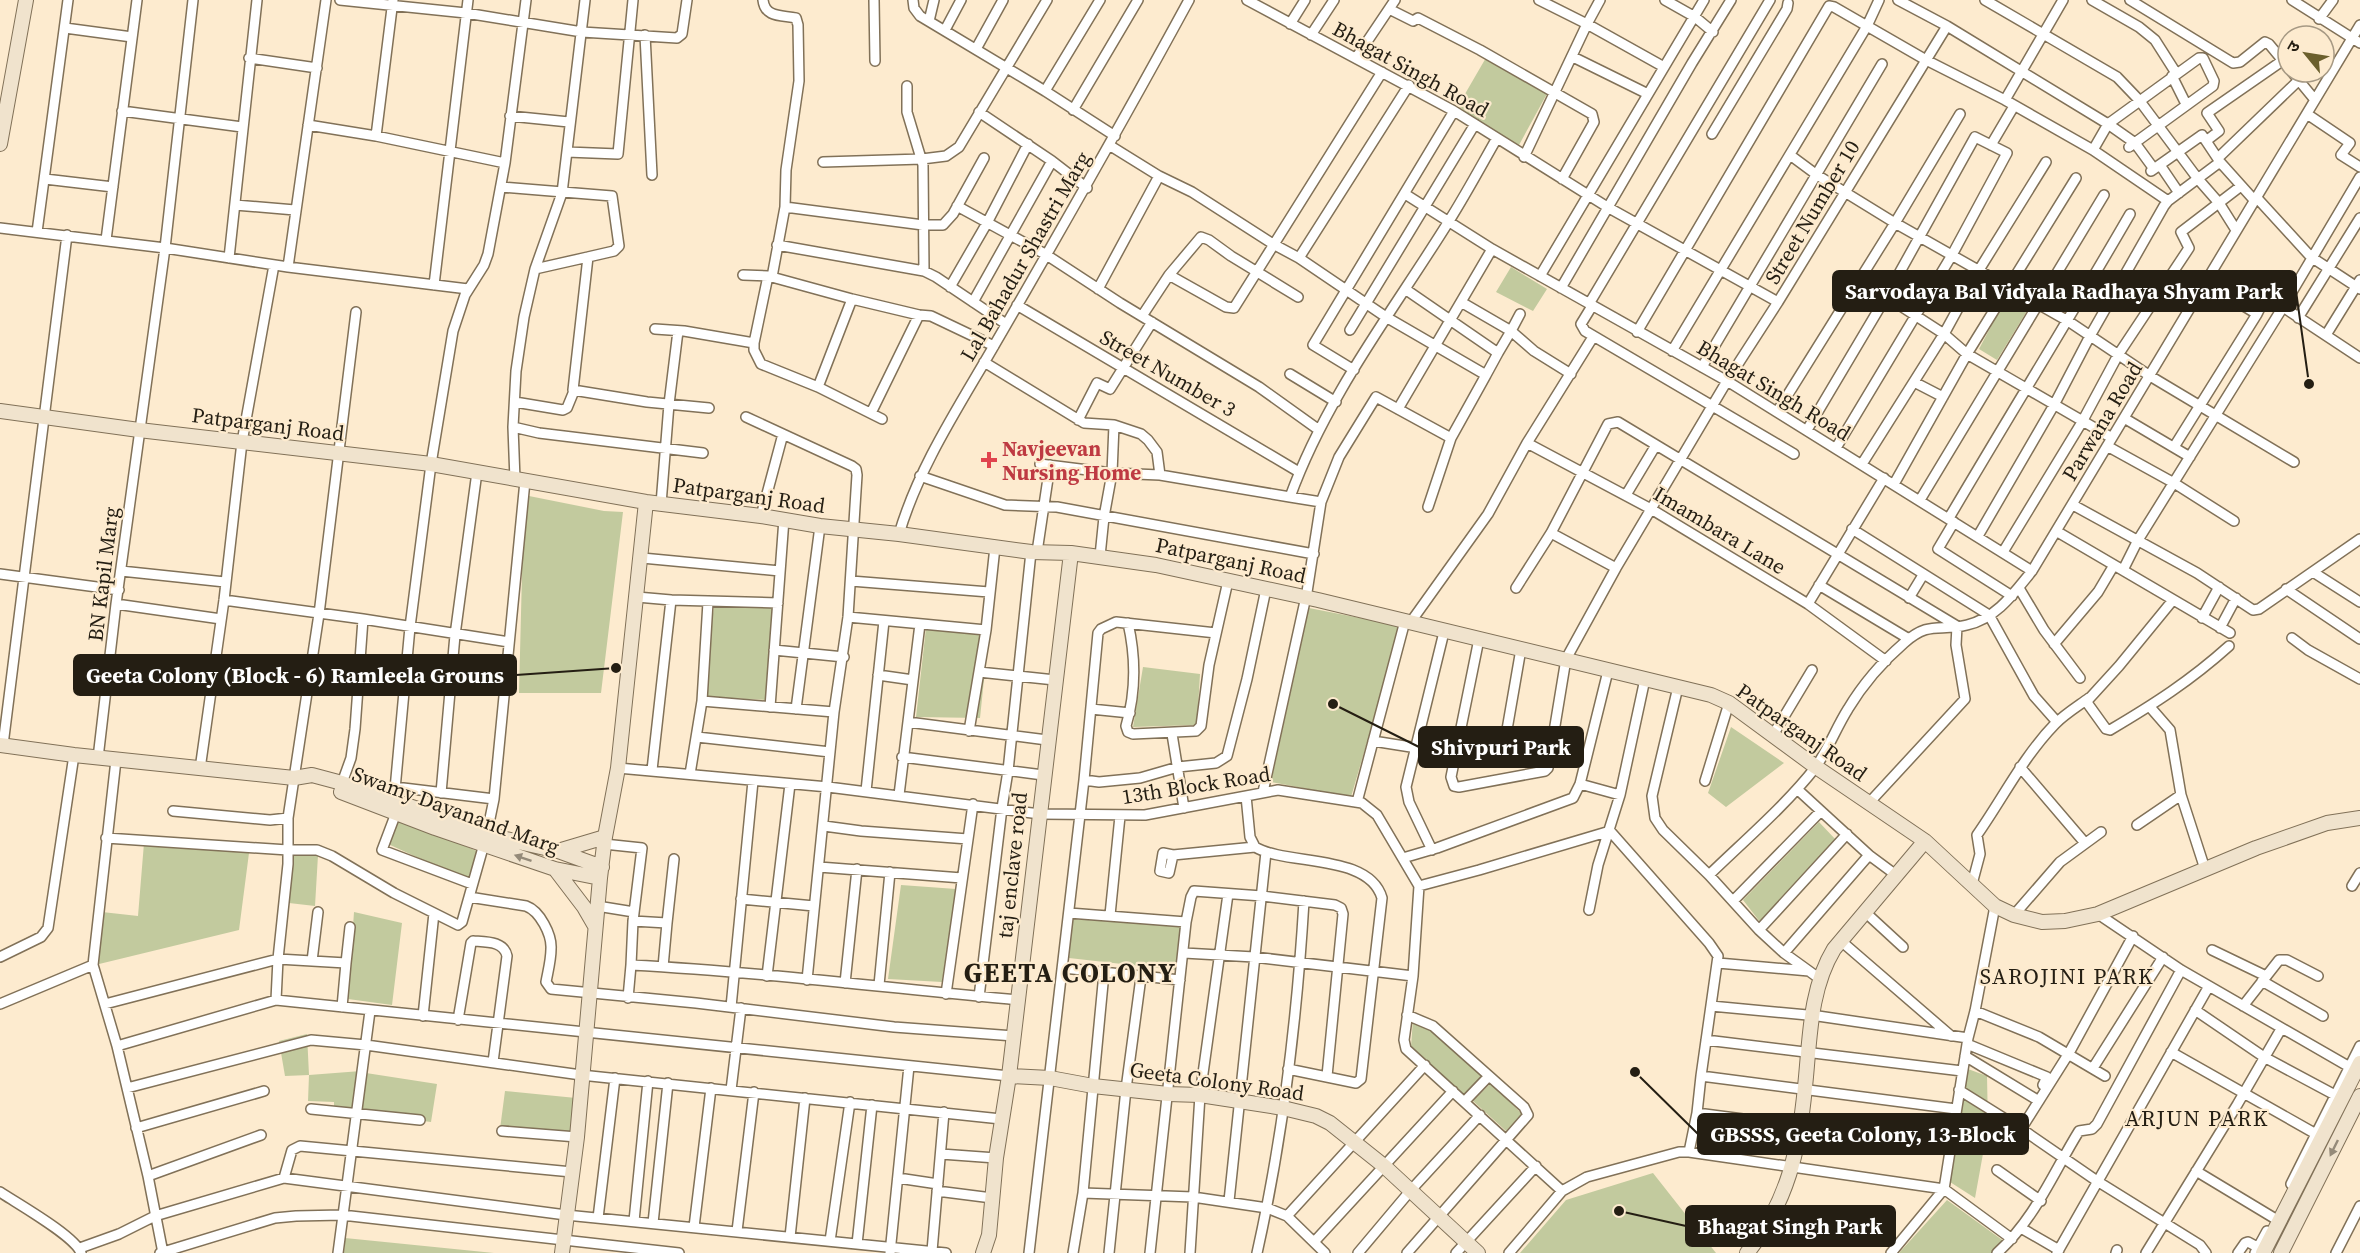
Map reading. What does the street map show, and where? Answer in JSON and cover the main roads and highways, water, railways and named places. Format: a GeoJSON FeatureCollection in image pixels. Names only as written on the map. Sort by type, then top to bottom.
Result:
{"type":"FeatureCollection","features":[{"type":"Feature","properties":{"kind":"place","name":"Sarvodaya Bal Vidyala Radhaya Shyam Park"},"geometry":{"type":"Point","coordinates":[2309,384]}},
{"type":"Feature","properties":{"kind":"place","name":"Navjeevan Nursing Home"},"geometry":{"type":"Point","coordinates":[989,460]}},
{"type":"Feature","properties":{"kind":"place","name":"Geeta Colony (Block - 6) Ramleela Grouns"},"geometry":{"type":"Point","coordinates":[616,668]}},
{"type":"Feature","properties":{"kind":"place","name":"Shivpuri Park"},"geometry":{"type":"Point","coordinates":[1333,704]}},
{"type":"Feature","properties":{"kind":"place","name":"GBSSS, Geeta Colony, 13-Block"},"geometry":{"type":"Point","coordinates":[1635,1072]}},
{"type":"Feature","properties":{"kind":"place","name":"Bhagat Singh Park"},"geometry":{"type":"Point","coordinates":[1619,1211]}},
{"type":"Feature","properties":{"kind":"district","name":"GEETA COLONY"},"geometry":{"type":"Point","coordinates":[1070,972]}},
{"type":"Feature","properties":{"kind":"district","name":"SAROJINI PARK"},"geometry":{"type":"Point","coordinates":[2067,976]}},
{"type":"Feature","properties":{"kind":"district","name":"ARJUN PARK"},"geometry":{"type":"Point","coordinates":[2197,1118]}}]}
